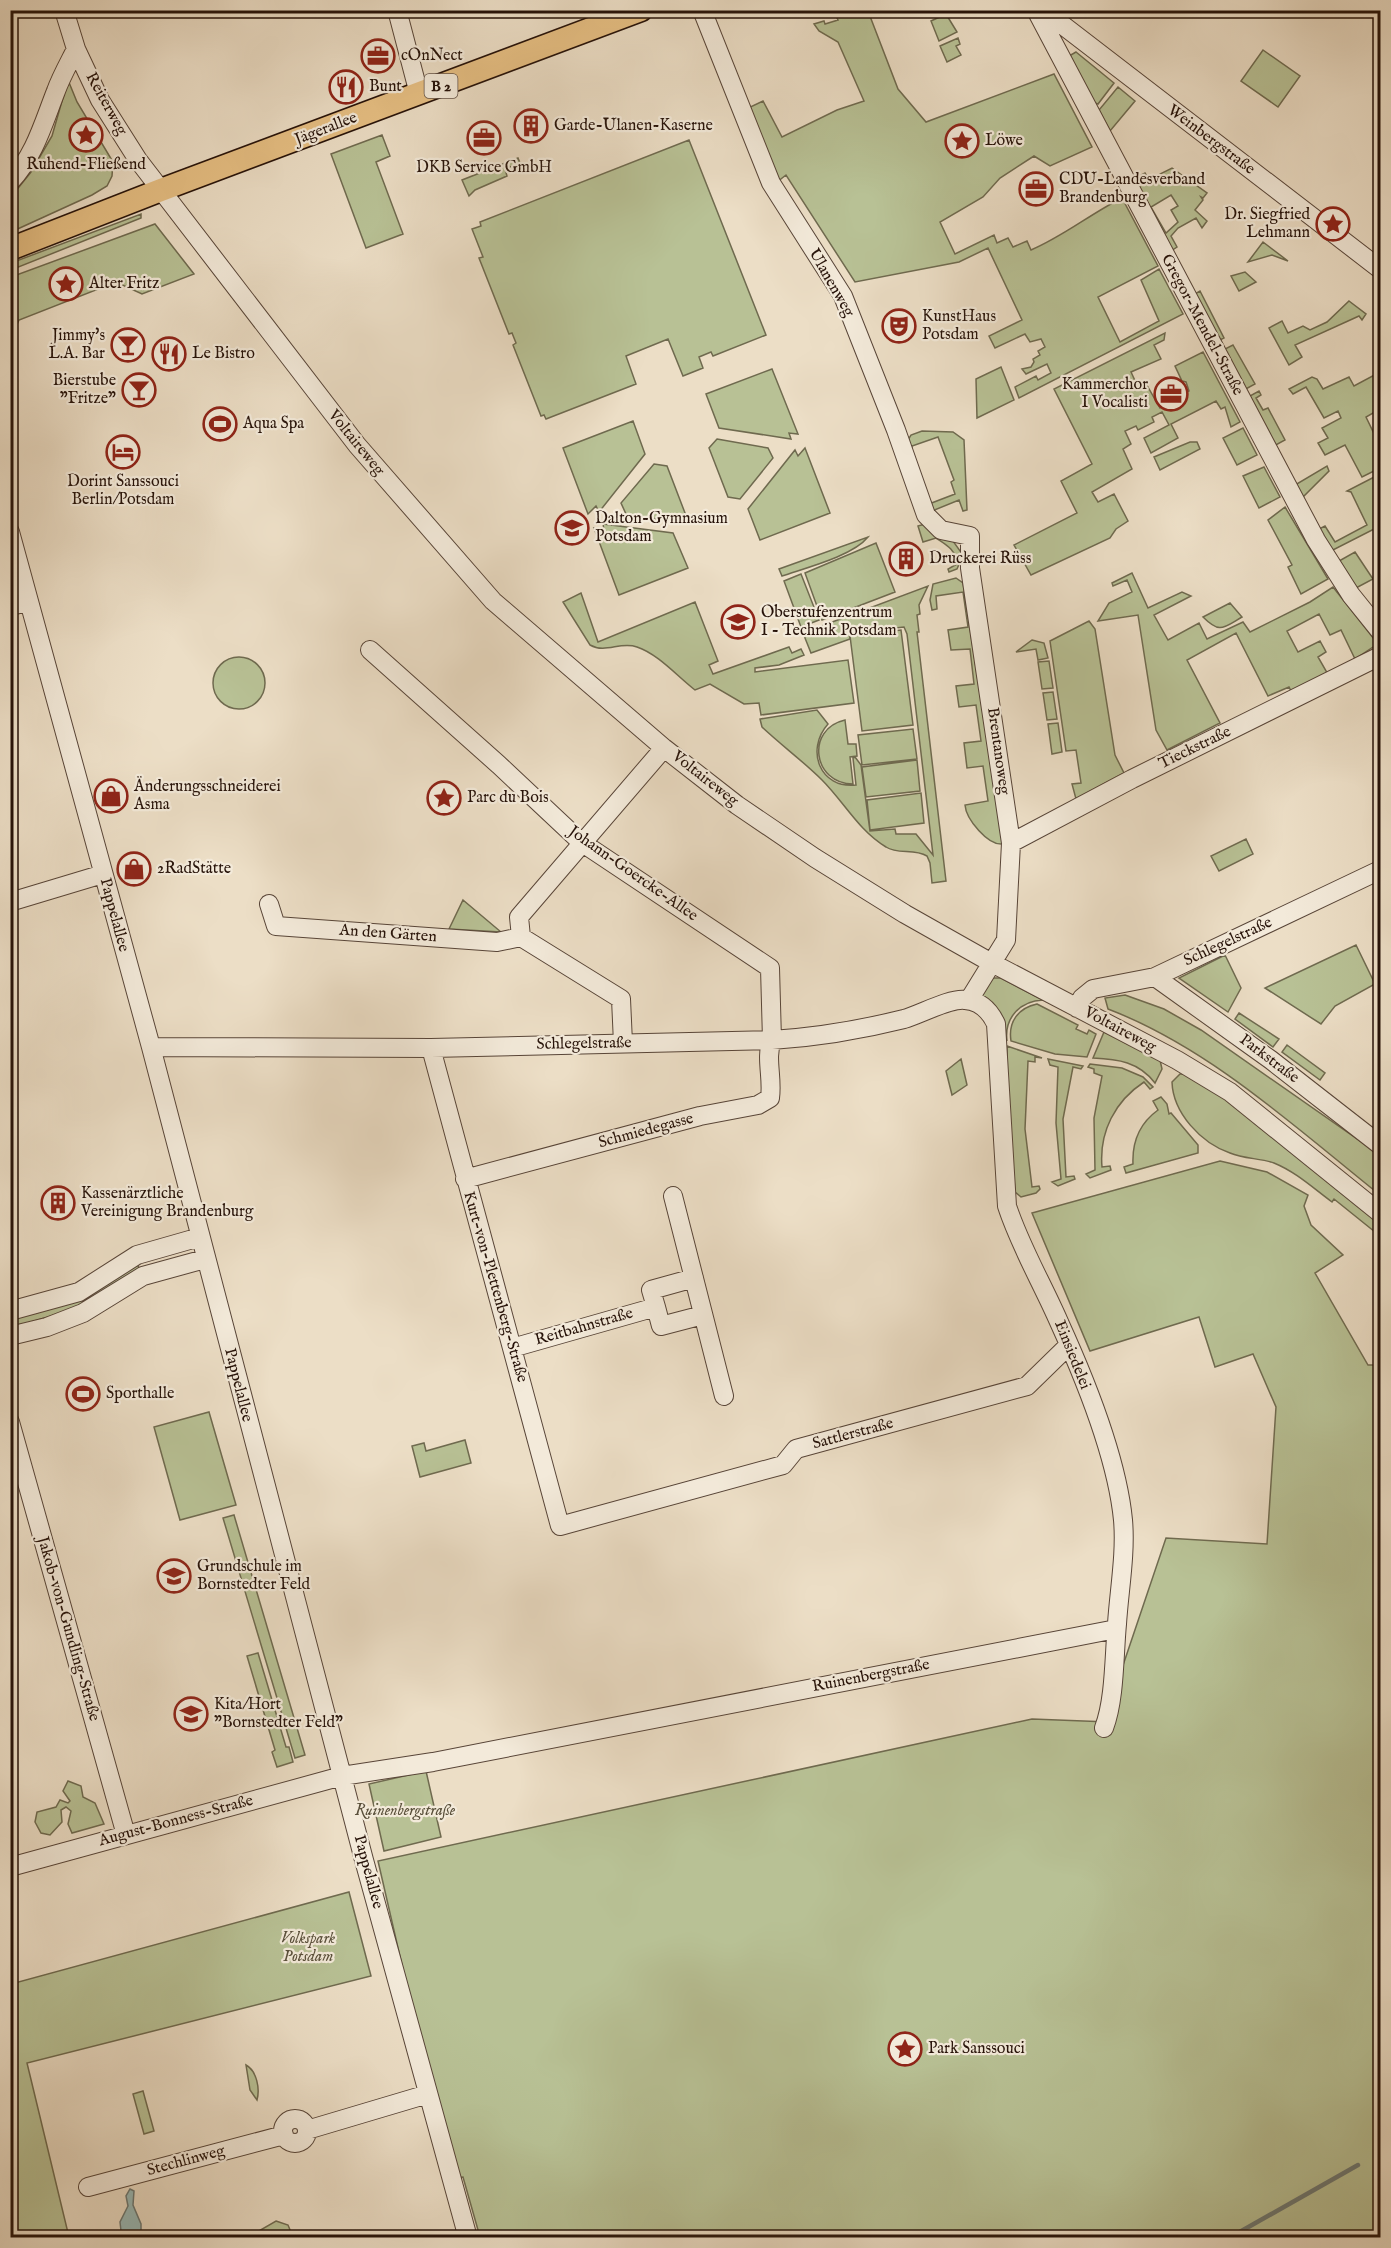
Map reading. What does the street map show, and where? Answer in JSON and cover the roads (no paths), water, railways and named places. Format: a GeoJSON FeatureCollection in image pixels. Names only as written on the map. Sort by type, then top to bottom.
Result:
{"type":"FeatureCollection","features":[{"type":"Feature","properties":{"kind":"main road","name":"Jägerallee"},"geometry":{"type":"LineString","coordinates":[[10,249],[641,10]]}},
{"type":"Feature","properties":{"kind":"street","name":"Reiterweg"},"geometry":{"type":"LineString","coordinates":[[64,10],[76,50],[100,100],[161,190]]}},
{"type":"Feature","properties":{"kind":"street"},"geometry":{"type":"LineString","coordinates":[[397,10],[420,94]]}},
{"type":"Feature","properties":{"kind":"street","name":"Ulanenweg"},"geometry":{"type":"LineString","coordinates":[[702,10],[771,183],[849,310],[926,515],[941,530],[970,536]]}},
{"type":"Feature","properties":{"kind":"street","name":"Gregor-Mendel-Straße"},"geometry":{"type":"LineString","coordinates":[[1036,10],[1316,540],[1351,596],[1380,631]]}},
{"type":"Feature","properties":{"kind":"street","name":"Weinbergstraße"},"geometry":{"type":"LineString","coordinates":[[1043,10],[1380,269]]}},
{"type":"Feature","properties":{"kind":"street"},"geometry":{"type":"LineString","coordinates":[[10,182],[30,156],[39,139],[56,90],[76,50]]}},
{"type":"Feature","properties":{"kind":"street","name":"Voltaireweg"},"geometry":{"type":"LineString","coordinates":[[161,190],[357,445],[493,601],[664,748],[737,805],[815,858],[990,962],[1177,1060],[1230,1092],[1380,1213]]}},
{"type":"Feature","properties":{"kind":"street","name":"Pappelallee"},"geometry":{"type":"LineString","coordinates":[[10,532],[150,1047],[342,1776],[468,2238]]}},
{"type":"Feature","properties":{"kind":"street","name":"Brentanoweg"},"geometry":{"type":"LineString","coordinates":[[970,536],[970,568],[1011,843],[1006,940],[990,962]]}},
{"type":"Feature","properties":{"kind":"street"},"geometry":{"type":"LineString","coordinates":[[10,606],[29,602]]}},
{"type":"Feature","properties":{"kind":"street","name":"Johann-Goercke-Allee"},"geometry":{"type":"LineString","coordinates":[[370,650],[581,842],[770,968],[772,1040]]}},
{"type":"Feature","properties":{"kind":"street","name":"Tieckstraße"},"geometry":{"type":"LineString","coordinates":[[1011,843],[1132,779],[1380,656]]}},
{"type":"Feature","properties":{"kind":"street"},"geometry":{"type":"LineString","coordinates":[[623,1043],[621,999],[521,937],[519,917],[664,748]]}},
{"type":"Feature","properties":{"kind":"street","name":"Schlegelstraße"},"geometry":{"type":"LineString","coordinates":[[1077,1008],[1082,998],[1093,989],[1155,977],[1380,870]]}},
{"type":"Feature","properties":{"kind":"street"},"geometry":{"type":"LineString","coordinates":[[10,902],[103,874]]}},
{"type":"Feature","properties":{"kind":"street","name":"An den Gärten"},"geometry":{"type":"LineString","coordinates":[[269,904],[276,926],[497,942],[521,937]]}},
{"type":"Feature","properties":{"kind":"street"},"geometry":{"type":"LineString","coordinates":[[969,1000],[990,962]]}},
{"type":"Feature","properties":{"kind":"street","name":"Parkstraße"},"geometry":{"type":"LineString","coordinates":[[1155,977],[1271,1060],[1380,1144]]}},
{"type":"Feature","properties":{"kind":"street","name":"Schlegelstraße"},"geometry":{"type":"LineString","coordinates":[[150,1047],[431,1048],[772,1040],[821,1037],[870,1028],[923,1014],[958,999],[969,1000]]}},
{"type":"Feature","properties":{"kind":"street","name":"Einsiedelei"},"geometry":{"type":"LineString","coordinates":[[969,1000],[986,1009],[996,1024],[1007,1206],[1015,1230],[1069,1345],[1093,1406],[1119,1495],[1123,1522],[1116,1629],[1104,1728]]}},
{"type":"Feature","properties":{"kind":"street","name":"Schmiedegasse"},"geometry":{"type":"LineString","coordinates":[[465,1179],[700,1116],[758,1105],[770,1098],[773,1081],[768,1051],[772,1040]]}},
{"type":"Feature","properties":{"kind":"street","name":"Kurt-von-Plettenberg-Straße"},"geometry":{"type":"LineString","coordinates":[[431,1048],[560,1526]]}},
{"type":"Feature","properties":{"kind":"street"},"geometry":{"type":"LineString","coordinates":[[673,1196],[724,1396]]}},
{"type":"Feature","properties":{"kind":"street"},"geometry":{"type":"LineString","coordinates":[[10,1311],[79,1292],[137,1255],[200,1237]]}},
{"type":"Feature","properties":{"kind":"street"},"geometry":{"type":"LineString","coordinates":[[10,1336],[46,1327],[82,1313],[143,1276],[205,1259]]}},
{"type":"Feature","properties":{"kind":"street","name":"Reitbahnstraße"},"geometry":{"type":"LineString","coordinates":[[694,1278],[651,1290],[661,1326],[703,1315]]}},
{"type":"Feature","properties":{"kind":"street","name":"Reitbahnstraße"},"geometry":{"type":"LineString","coordinates":[[512,1348],[656,1307]]}},
{"type":"Feature","properties":{"kind":"street","name":"Sattlerstraße"},"geometry":{"type":"LineString","coordinates":[[560,1526],[783,1466],[796,1449],[1027,1386],[1069,1345]]}},
{"type":"Feature","properties":{"kind":"street","name":"Jakob-von-Gundling-Straße"},"geometry":{"type":"LineString","coordinates":[[10,1422],[126,1835]]}},
{"type":"Feature","properties":{"kind":"street","name":"Ruinenbergstraße"},"geometry":{"type":"LineString","coordinates":[[342,1776],[433,1761],[1116,1629]]}},
{"type":"Feature","properties":{"kind":"street","name":"August-Bonness-Straße"},"geometry":{"type":"LineString","coordinates":[[10,1867],[342,1776]]}},
{"type":"Feature","properties":{"kind":"street","name":"Stechlinweg"},"geometry":{"type":"LineString","coordinates":[[88,2187],[284,2135],[287,2122],[294,2119],[305,2124],[307,2130],[428,2094]]}},
{"type":"Feature","properties":{"kind":"water"},"geometry":{"type":"Polygon","coordinates":[[[130,2189],[134,2191],[133,2205],[141,2224],[141,2231],[134,2236],[126,2236],[121,2231],[120,2222],[128,2206],[126,2196],[130,2189]]]}},
{"type":"Feature","properties":{"kind":"waterway"},"geometry":{"type":"LineString","coordinates":[[1229,2238],[1358,2165]]}},
{"type":"Feature","properties":{"kind":"place","name":"cOnNect"},"geometry":{"type":"Point","coordinates":[378,56]}},
{"type":"Feature","properties":{"kind":"place","name":"Bunt"},"geometry":{"type":"Point","coordinates":[346,87]}},
{"type":"Feature","properties":{"kind":"place","name":"Garde-Ulanen-Kaserne"},"geometry":{"type":"Point","coordinates":[531,126]}},
{"type":"Feature","properties":{"kind":"place","name":"Ruhend-Fließend"},"geometry":{"type":"Point","coordinates":[86,135]}},
{"type":"Feature","properties":{"kind":"place","name":"DKB Service GmbH"},"geometry":{"type":"Point","coordinates":[484,138]}},
{"type":"Feature","properties":{"kind":"place","name":"Löwe"},"geometry":{"type":"Point","coordinates":[962,141]}},
{"type":"Feature","properties":{"kind":"place","name":"CDU-Landesverband Brandenburg"},"geometry":{"type":"Point","coordinates":[1036,189]}},
{"type":"Feature","properties":{"kind":"place","name":"Dr. Siegfried Lehmann"},"geometry":{"type":"Point","coordinates":[1333,224]}},
{"type":"Feature","properties":{"kind":"place","name":"Alter Fritz"},"geometry":{"type":"Point","coordinates":[66,284]}},
{"type":"Feature","properties":{"kind":"place","name":"KunstHaus Potsdam"},"geometry":{"type":"Point","coordinates":[899,326]}},
{"type":"Feature","properties":{"kind":"place","name":"Jimmy's L.A. Bar"},"geometry":{"type":"Point","coordinates":[128,345]}},
{"type":"Feature","properties":{"kind":"place","name":"Le Bistro"},"geometry":{"type":"Point","coordinates":[169,354]}},
{"type":"Feature","properties":{"kind":"place","name":"Bierstube \"Fritze\""},"geometry":{"type":"Point","coordinates":[139,390]}},
{"type":"Feature","properties":{"kind":"place","name":"Kammerchor I Vocalisti"},"geometry":{"type":"Point","coordinates":[1171,394]}},
{"type":"Feature","properties":{"kind":"place","name":"Aqua Spa"},"geometry":{"type":"Point","coordinates":[220,424]}},
{"type":"Feature","properties":{"kind":"place","name":"Dorint Sanssouci Berlin/Potsdam"},"geometry":{"type":"Point","coordinates":[123,452]}},
{"type":"Feature","properties":{"kind":"place","name":"Dalton-Gymnasium Potsdam"},"geometry":{"type":"Point","coordinates":[572,528]}},
{"type":"Feature","properties":{"kind":"place","name":"Druckerei Rüss"},"geometry":{"type":"Point","coordinates":[906,559]}},
{"type":"Feature","properties":{"kind":"place","name":"Oberstufenzentrum I - Technik Potsdam"},"geometry":{"type":"Point","coordinates":[738,622]}},
{"type":"Feature","properties":{"kind":"place","name":"Änderungsschneiderei Asma"},"geometry":{"type":"Point","coordinates":[111,796]}},
{"type":"Feature","properties":{"kind":"place","name":"Parc du Bois"},"geometry":{"type":"Point","coordinates":[444,798]}},
{"type":"Feature","properties":{"kind":"place","name":"2RadStätte"},"geometry":{"type":"Point","coordinates":[134,869]}},
{"type":"Feature","properties":{"kind":"place","name":"Kassenärztliche Vereinigung Brandenburg"},"geometry":{"type":"Point","coordinates":[58,1203]}},
{"type":"Feature","properties":{"kind":"place","name":"Sporthalle"},"geometry":{"type":"Point","coordinates":[83,1394]}},
{"type":"Feature","properties":{"kind":"place","name":"Grundschule im Bornstedter Feld"},"geometry":{"type":"Point","coordinates":[174,1576]}},
{"type":"Feature","properties":{"kind":"place","name":"Kita/Hort \"Bornstedter Feld\""},"geometry":{"type":"Point","coordinates":[191,1714]}},
{"type":"Feature","properties":{"kind":"place","name":"Park Sanssouci"},"geometry":{"type":"Point","coordinates":[905,2049]}},
{"type":"Feature","properties":{"kind":"park label","name":"Volkspark Potsdam"},"geometry":{"type":"Point","coordinates":[308,1948]}}]}
